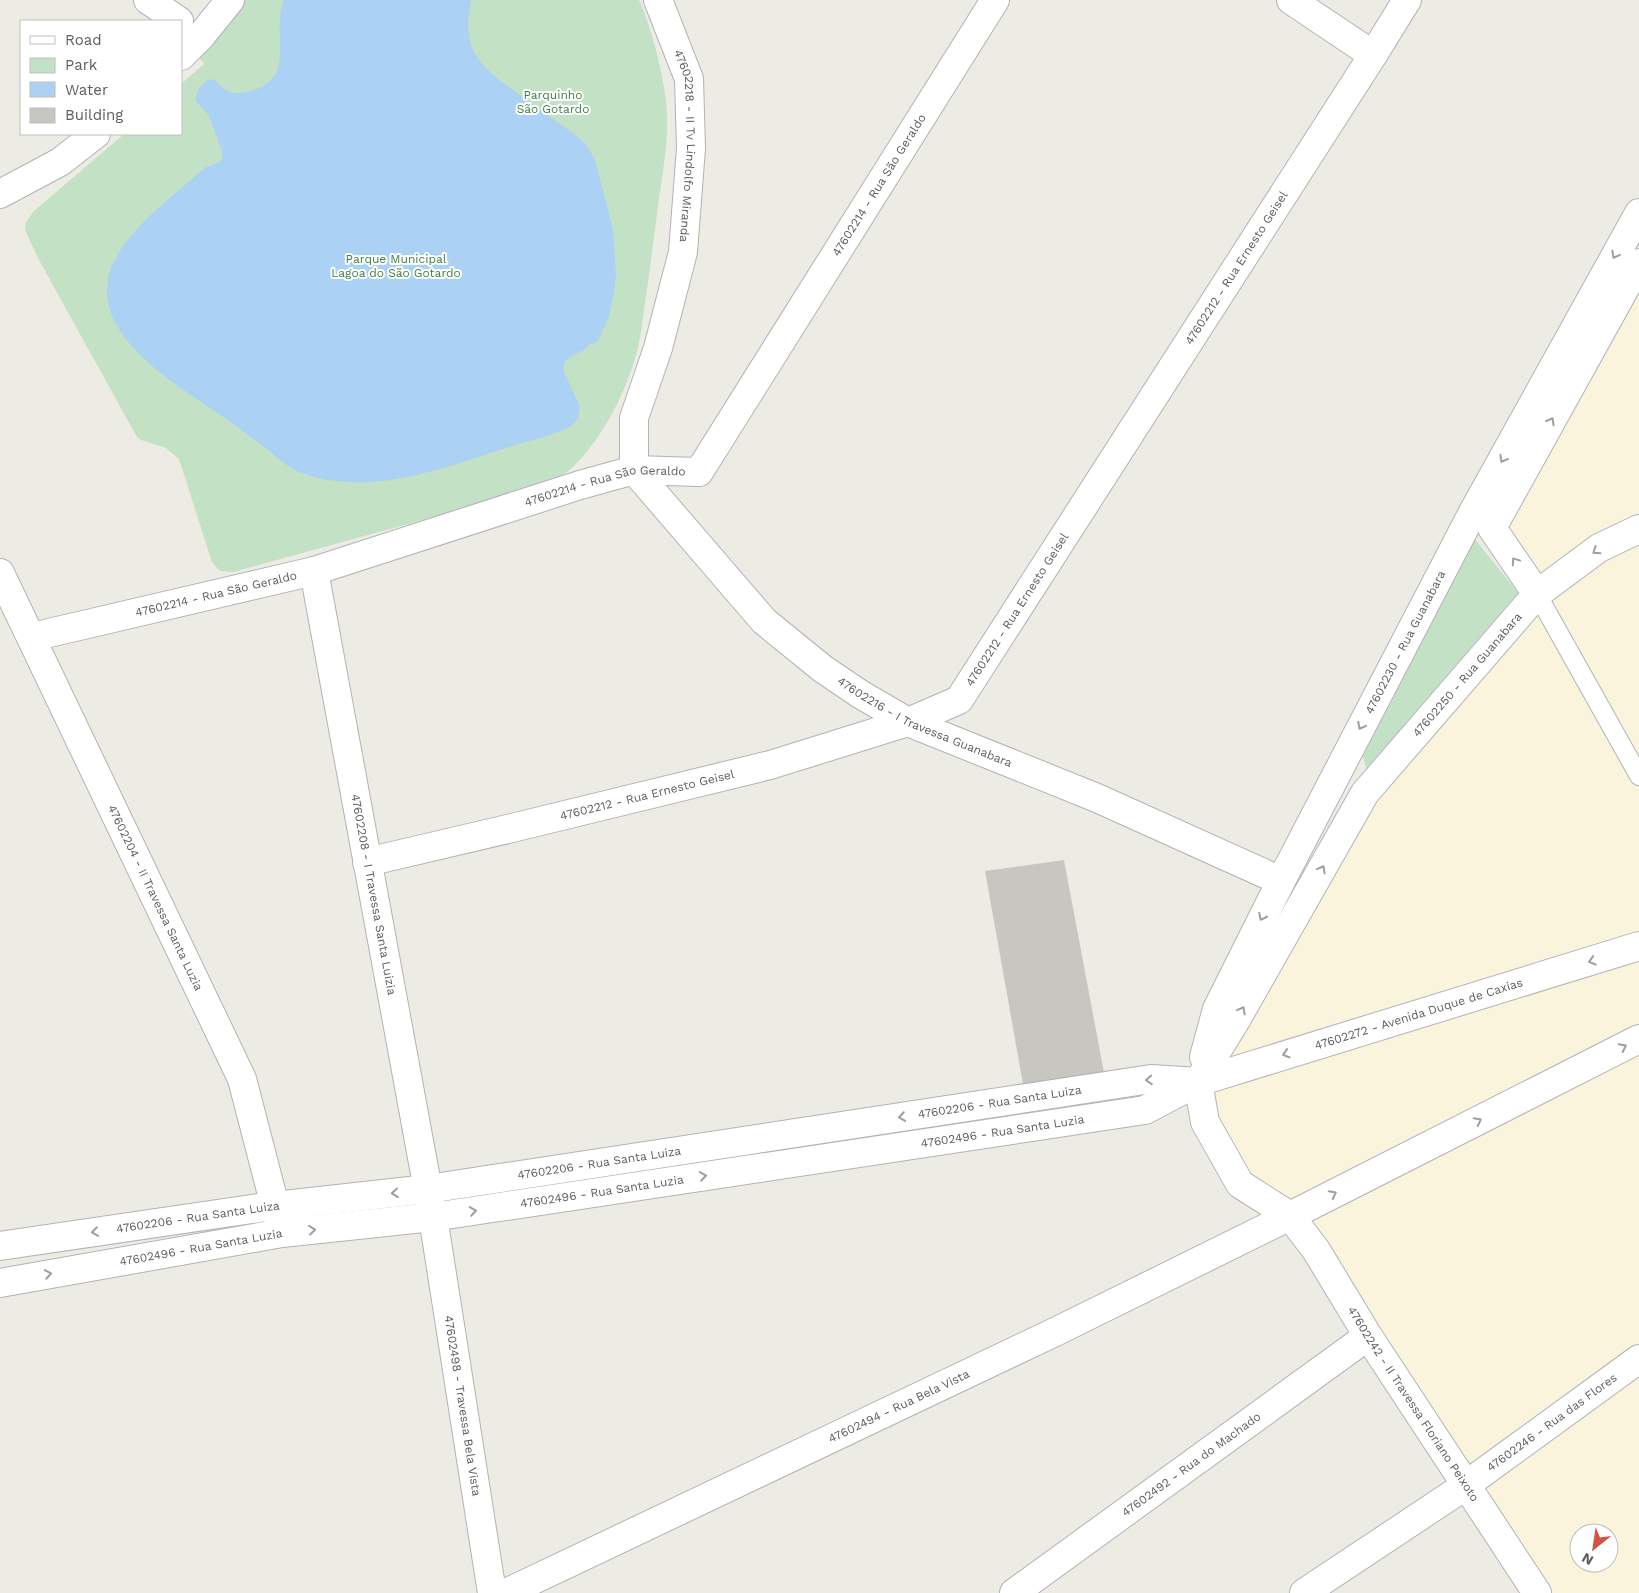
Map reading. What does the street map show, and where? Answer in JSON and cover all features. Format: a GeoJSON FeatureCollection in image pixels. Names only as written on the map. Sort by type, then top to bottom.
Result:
{"type":"FeatureCollection","features":[{"type":"Feature","properties":{"kind":"street"},"geometry":{"type":"LineString","coordinates":[[148,0],[177,20]]}},
{"type":"Feature","properties":{"kind":"street"},"geometry":{"type":"LineString","coordinates":[[182,51],[187,27],[230,0]]}},
{"type":"Feature","properties":{"kind":"street","name":"47602218 - II Tv Lindolfo Miranda"},"geometry":{"type":"LineString","coordinates":[[634,470],[634,418],[658,348],[683,252],[691,148],[690,80],[658,0]]}},
{"type":"Feature","properties":{"kind":"street","name":"47602214 - Rua São Geraldo"},"geometry":{"type":"LineString","coordinates":[[32,637],[314,571],[571,488],[634,470],[699,472],[995,0]]}},
{"type":"Feature","properties":{"kind":"street"},"geometry":{"type":"LineString","coordinates":[[1290,0],[1373,55]]}},
{"type":"Feature","properties":{"kind":"street","name":"47602212 - Rua Ernesto Geisel"},"geometry":{"type":"LineString","coordinates":[[367,862],[770,765],[908,722],[959,700],[1407,0]]}},
{"type":"Feature","properties":{"kind":"street"},"geometry":{"type":"LineString","coordinates":[[0,194],[60,162],[95,135]]}},
{"type":"Feature","properties":{"kind":"street","name":"47602230 - Rua Guanabara"},"geometry":{"type":"LineString","coordinates":[[1198,1082],[1217,1009],[1281,880],[1483,520],[1639,213]]}},
{"type":"Feature","properties":{"kind":"street"},"geometry":{"type":"LineString","coordinates":[[1537,594],[1483,520],[1639,263]]}},
{"type":"Feature","properties":{"kind":"street","name":"47602216 - I Travessa Guanabara"},"geometry":{"type":"LineString","coordinates":[[634,470],[764,621],[823,669],[860,694],[908,722],[1097,798],[1281,880]]}},
{"type":"Feature","properties":{"kind":"street","name":"47602250 - Rua Guanabara"},"geometry":{"type":"LineString","coordinates":[[1198,1082],[1236,1020],[1365,793],[1537,594],[1599,548],[1639,528]]}},
{"type":"Feature","properties":{"kind":"street","name":"47602208 - I Travessa Santa Luizia"},"geometry":{"type":"LineString","coordinates":[[314,571],[433,1217]]}},
{"type":"Feature","properties":{"kind":"street","name":"47602204 - II Travessa Santa Luzia"},"geometry":{"type":"LineString","coordinates":[[0,573],[242,1079],[282,1233]]}},
{"type":"Feature","properties":{"kind":"street","name":"47602272 - Avenida Duque de Caxias"},"geometry":{"type":"LineString","coordinates":[[1198,1082],[1639,946]]}},
{"type":"Feature","properties":{"kind":"street"},"geometry":{"type":"LineString","coordinates":[[1290,1216],[1639,1039]]}},
{"type":"Feature","properties":{"kind":"street","name":"47602206 - Rua Santa Luiza"},"geometry":{"type":"LineString","coordinates":[[0,1246],[275,1206],[428,1189],[1151,1079],[1198,1082]]}},
{"type":"Feature","properties":{"kind":"street","name":"47602242 - II Travessa Floriano Peixoto"},"geometry":{"type":"LineString","coordinates":[[1198,1082],[1206,1122],[1240,1184],[1290,1216],[1316,1250],[1365,1339],[1462,1487],[1537,1593]]}},
{"type":"Feature","properties":{"kind":"street","name":"47602496 - Rua Santa Luzia"},"geometry":{"type":"LineString","coordinates":[[0,1283],[282,1233],[433,1217],[1145,1110],[1198,1082]]}},
{"type":"Feature","properties":{"kind":"street","name":"47602494 - Rua Bela Vista"},"geometry":{"type":"LineString","coordinates":[[506,1593],[1046,1336],[1290,1216]]}},
{"type":"Feature","properties":{"kind":"street","name":"47602498 - Travessa Bela Vista"},"geometry":{"type":"LineString","coordinates":[[433,1217],[492,1593]]}},
{"type":"Feature","properties":{"kind":"street","name":"47602492 - Rua do Machado"},"geometry":{"type":"LineString","coordinates":[[1014,1593],[1365,1339]]}},
{"type":"Feature","properties":{"kind":"street","name":"47602246 - Rua das Flores"},"geometry":{"type":"LineString","coordinates":[[1304,1593],[1462,1487],[1639,1359]]}},
{"type":"Feature","properties":{"kind":"street"},"geometry":{"type":"LineString","coordinates":[[1462,1487],[1525,1593]]}},
{"type":"Feature","properties":{"kind":"lane"},"geometry":{"type":"LineString","coordinates":[[1537,594],[1639,776]]}},
{"type":"Feature","properties":{"kind":"shaded area"},"geometry":{"type":"Polygon","coordinates":[[[1639,265],[1639,1593],[1537,1593],[1316,1250],[1240,1184],[1198,1082],[1365,793],[1537,594],[1492,528],[1639,265]]]}},
{"type":"Feature","properties":{"kind":"green space","name":"Parque Municipal Lagoa do São Gotardo"},"geometry":{"type":"Polygon","coordinates":[[[212,0],[639,0],[649,25],[661,72],[667,114],[664,167],[640,338],[630,373],[614,411],[592,445],[567,472],[544,485],[518,494],[233,572],[220,571],[212,562],[179,459],[166,448],[137,437],[39,260],[25,230],[26,222],[34,211],[123,135],[182,135],[182,83],[204,64],[198,56],[193,24],[212,0]]]}},
{"type":"Feature","properties":{"kind":"green space"},"geometry":{"type":"Polygon","coordinates":[[[1475,539],[1518,593],[1366,769],[1363,756],[1475,539]]]}},
{"type":"Feature","properties":{"kind":"water","name":"Parque Municipal Lagoa do São Gotardo"},"geometry":{"type":"Polygon","coordinates":[[[284,0],[471,0],[468,25],[469,35],[471,44],[480,61],[498,79],[586,144],[595,160],[613,229],[616,273],[609,317],[598,341],[594,344],[591,343],[584,350],[567,359],[564,364],[564,372],[580,407],[578,418],[570,427],[450,466],[408,477],[367,482],[341,482],[317,478],[291,468],[232,423],[171,381],[131,345],[116,324],[108,303],[108,279],[113,263],[122,247],[134,232],[163,204],[206,167],[220,162],[222,159],[222,151],[209,116],[196,101],[198,90],[203,84],[213,79],[230,92],[251,91],[266,84],[274,76],[279,65],[281,13],[284,0]]]}},
{"type":"Feature","properties":{"kind":"building"},"geometry":{"type":"Polygon","coordinates":[[[1064,860],[1105,1078],[1025,1095],[985,871],[1064,860]]]}},
{"type":"Feature","properties":{"kind":"park label","name":"Parquinho São Gotardo"},"geometry":{"type":"Point","coordinates":[553,102]}}]}
